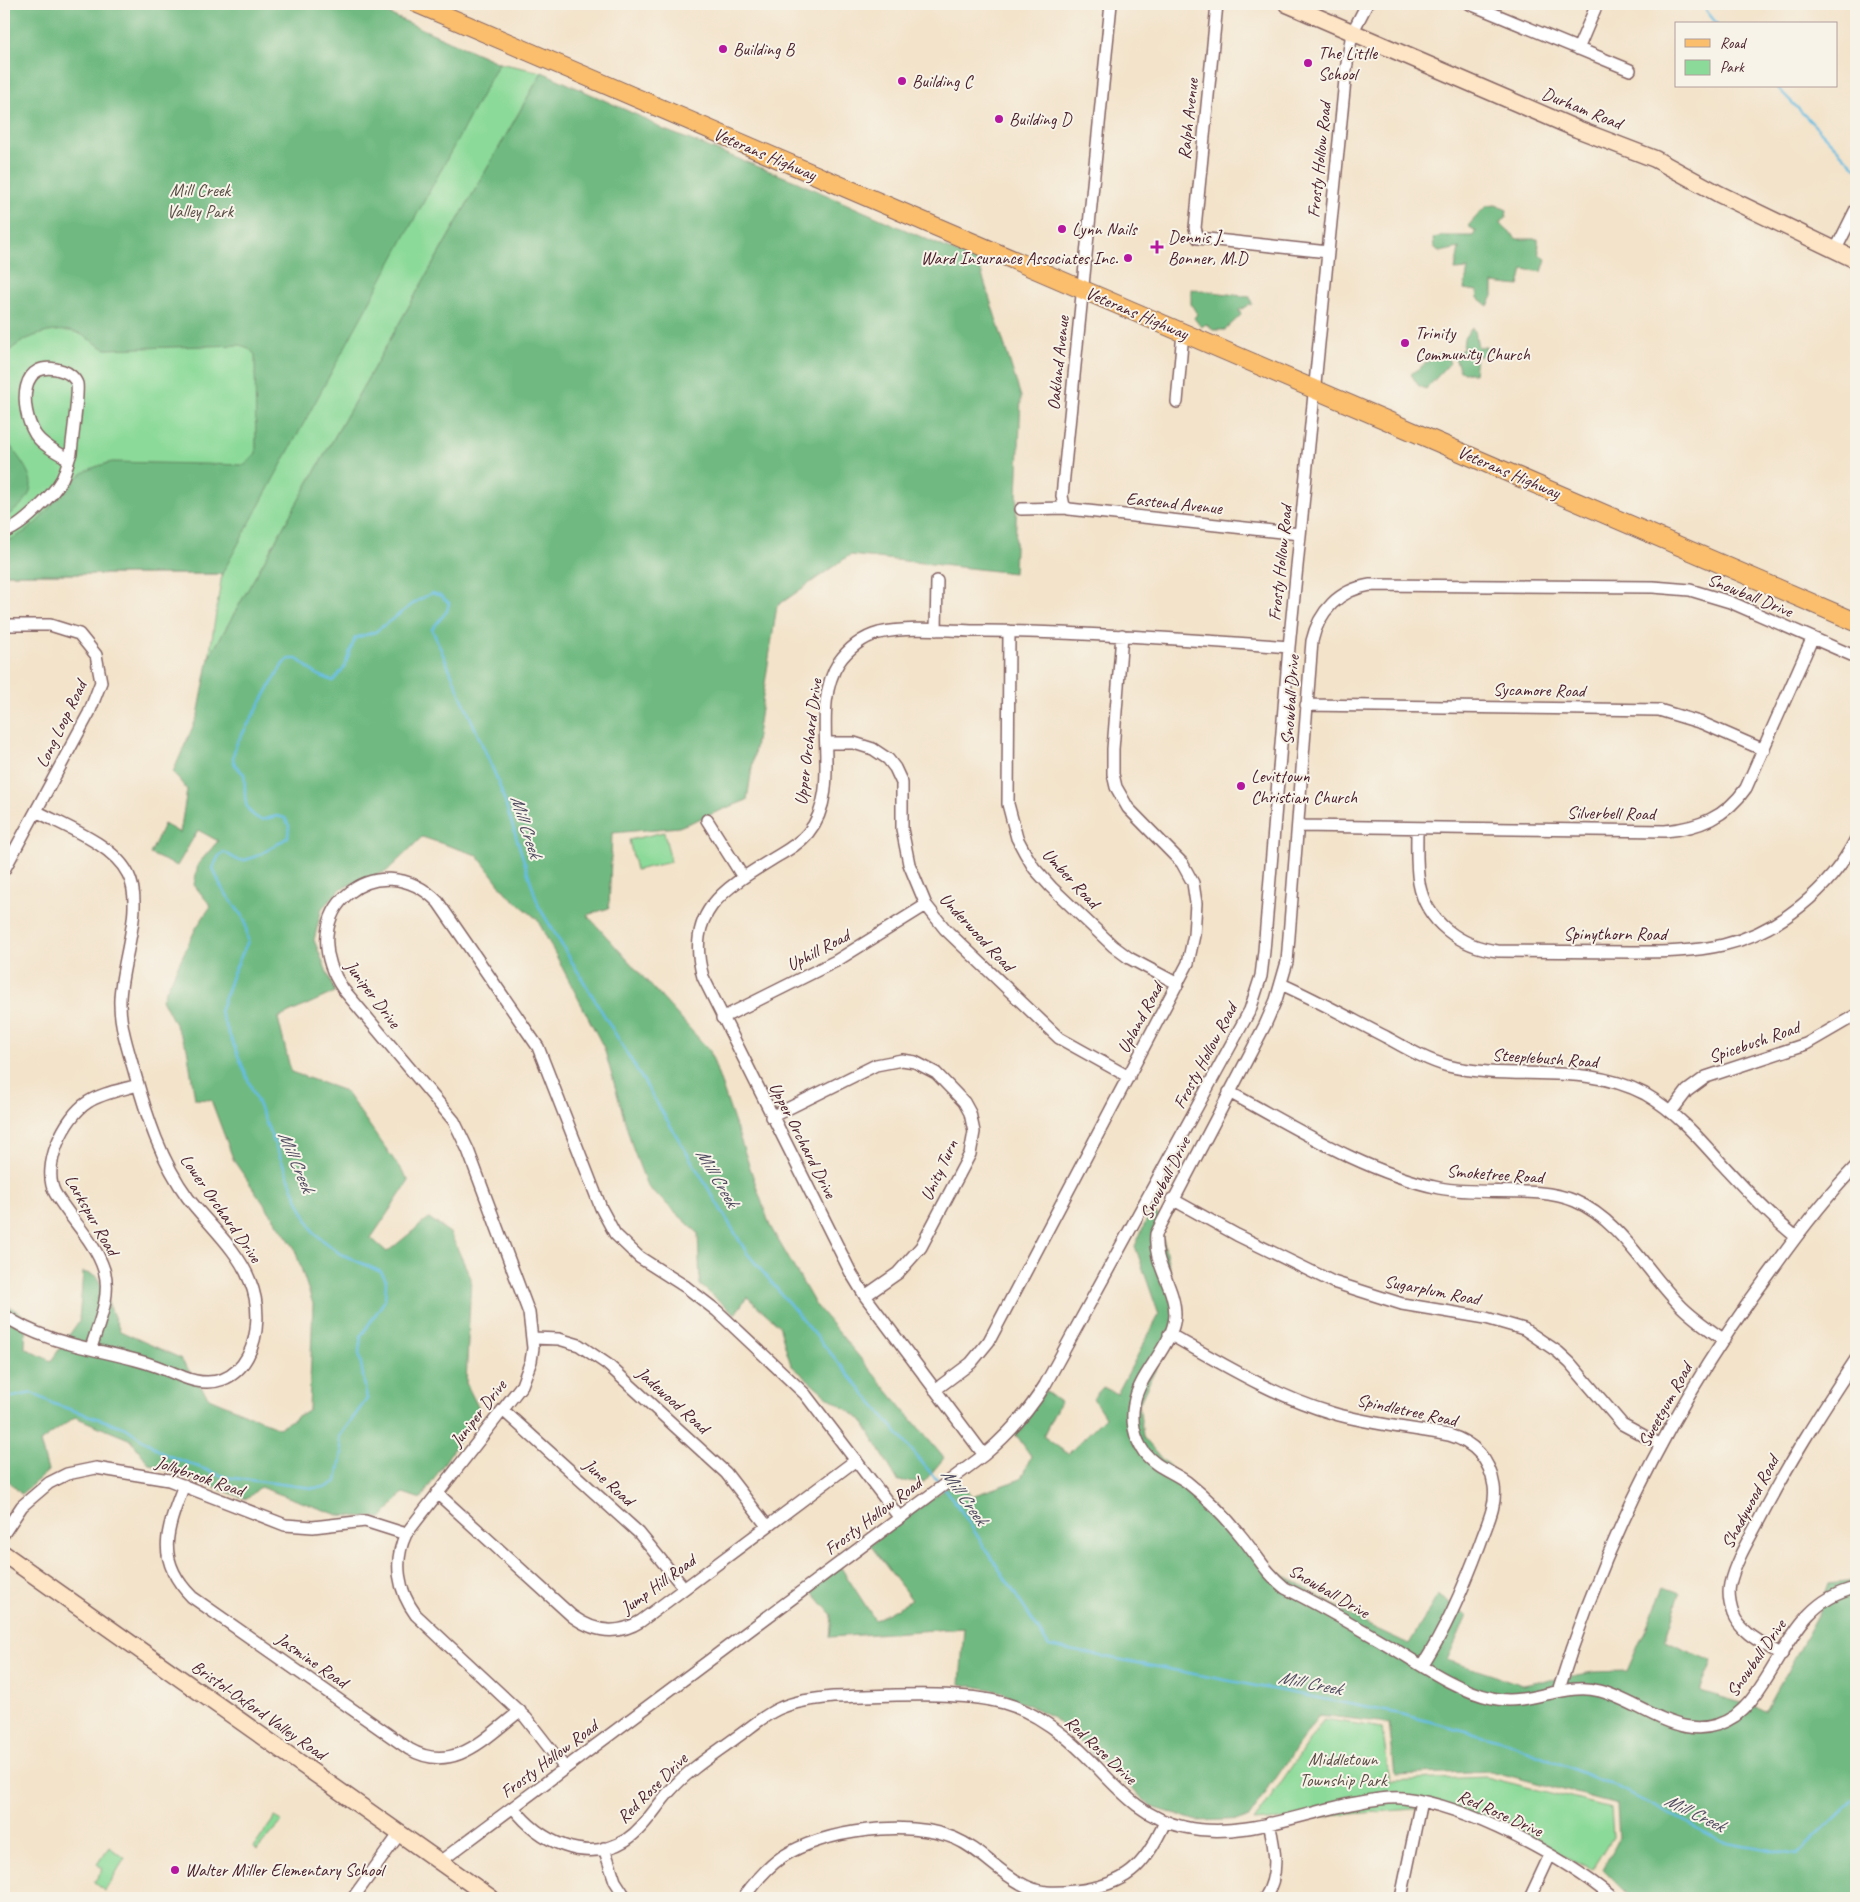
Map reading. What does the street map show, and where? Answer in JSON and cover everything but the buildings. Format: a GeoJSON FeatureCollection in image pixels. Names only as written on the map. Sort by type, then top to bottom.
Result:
{"type":"FeatureCollection","features":[{"type":"Feature","properties":{"kind":"main road","name":"Veterans Highway"},"geometry":{"type":"LineString","coordinates":[[418,4],[1856,622]]}},
{"type":"Feature","properties":{"kind":"main road","name":"Durham Road"},"geometry":{"type":"LineString","coordinates":[[1287,4],[1655,159],[1719,194],[1856,260]]}},
{"type":"Feature","properties":{"kind":"main road","name":"Bristol-Oxford Valley Road"},"geometry":{"type":"LineString","coordinates":[[4,1554],[491,1898]]}},
{"type":"Feature","properties":{"kind":"street","name":"Oakland Avenue"},"geometry":{"type":"LineString","coordinates":[[1066,508],[1063,488],[1111,4]]}},
{"type":"Feature","properties":{"kind":"street","name":"Ralph Avenue"},"geometry":{"type":"LineString","coordinates":[[1217,4],[1195,228],[1198,238],[1328,252]]}},
{"type":"Feature","properties":{"kind":"street","name":"Frosty Hollow Road"},"geometry":{"type":"LineString","coordinates":[[441,1861],[984,1455],[1023,1419],[1045,1385],[1250,1010],[1261,976],[1264,951],[1289,647],[1346,70],[1352,33],[1367,4]]}},
{"type":"Feature","properties":{"kind":"street"},"geometry":{"type":"LineString","coordinates":[[1470,4],[1630,70]]}},
{"type":"Feature","properties":{"kind":"street"},"geometry":{"type":"LineString","coordinates":[[1578,49],[1597,4]]}},
{"type":"Feature","properties":{"kind":"street"},"geometry":{"type":"LineString","coordinates":[[1836,249],[1856,209]]}},
{"type":"Feature","properties":{"kind":"street"},"geometry":{"type":"LineString","coordinates":[[1177,402],[1183,332]]}},
{"type":"Feature","properties":{"kind":"street"},"geometry":{"type":"LineString","coordinates":[[4,532],[39,508],[62,480],[69,459],[76,384],[70,374],[54,368],[39,372],[29,380],[24,391],[25,412],[36,436],[54,452],[69,459]]}},
{"type":"Feature","properties":{"kind":"street","name":"Eastend Avenue"},"geometry":{"type":"LineString","coordinates":[[1021,509],[1066,508],[1300,534]]}},
{"type":"Feature","properties":{"kind":"street"},"geometry":{"type":"LineString","coordinates":[[936,630],[937,581]]}},
{"type":"Feature","properties":{"kind":"street","name":"Snowball Drive"},"geometry":{"type":"LineString","coordinates":[[1856,657],[1730,602],[1690,590],[1653,587],[1370,585],[1353,590],[1332,602],[1318,621],[1312,640],[1289,941],[1281,984],[1265,1025],[1172,1199],[1156,1234],[1155,1247],[1159,1266],[1172,1299],[1175,1314],[1169,1334],[1145,1375],[1134,1403],[1134,1427],[1143,1451],[1160,1467],[1186,1482],[1213,1505],[1243,1538],[1272,1578],[1422,1665],[1465,1688],[1494,1699],[1519,1700],[1575,1689],[1599,1691],[1668,1722],[1681,1726],[1706,1727],[1732,1718],[1745,1708],[1801,1624],[1816,1607],[1828,1598],[1856,1588]]}},
{"type":"Feature","properties":{"kind":"street","name":"Long Loop Road"},"geometry":{"type":"LineString","coordinates":[[4,625],[50,625],[79,634],[92,647],[100,669],[101,682],[98,693],[4,870]]}},
{"type":"Feature","properties":{"kind":"street","name":"Upper Orchard Drive"},"geometry":{"type":"LineString","coordinates":[[984,1455],[865,1296],[771,1117],[703,977],[699,961],[698,939],[701,926],[711,905],[721,893],[796,844],[814,823],[823,798],[828,692],[834,671],[846,654],[858,643],[878,634],[898,631],[936,630],[1122,635],[1289,647]]}},
{"type":"Feature","properties":{"kind":"street","name":"Umber Road"},"geometry":{"type":"LineString","coordinates":[[1009,631],[1008,804],[1017,838],[1034,868],[1112,946],[1129,958],[1178,984]]}},
{"type":"Feature","properties":{"kind":"street","name":"Upland Road"},"geometry":{"type":"LineString","coordinates":[[935,1390],[971,1362],[989,1341],[1188,963],[1192,946],[1196,903],[1195,892],[1189,874],[1182,863],[1128,808],[1116,787],[1113,749],[1122,635]]}},
{"type":"Feature","properties":{"kind":"street","name":"Silverbell Road"},"geometry":{"type":"LineString","coordinates":[[1298,826],[1665,831],[1689,828],[1714,818],[1738,799],[1753,776],[1812,639]]}},
{"type":"Feature","properties":{"kind":"street","name":"Sycamore Road"},"geometry":{"type":"LineString","coordinates":[[1306,705],[1660,710],[1702,723],[1764,750]]}},
{"type":"Feature","properties":{"kind":"street","name":"Underwood Road"},"geometry":{"type":"LineString","coordinates":[[826,743],[854,743],[873,748],[888,759],[895,768],[902,783],[902,829],[907,858],[914,880],[926,905],[945,929],[1059,1038],[1129,1077]]}},
{"type":"Feature","properties":{"kind":"street","name":"Lower Orchard Drive"},"geometry":{"type":"LineString","coordinates":[[4,1315],[30,1331],[138,1360],[192,1380],[210,1382],[221,1379],[238,1369],[247,1360],[256,1339],[254,1291],[249,1279],[241,1263],[186,1196],[161,1153],[138,1085],[123,1030],[120,999],[134,908],[131,880],[113,855],[36,811]]}},
{"type":"Feature","properties":{"kind":"street"},"geometry":{"type":"LineString","coordinates":[[707,820],[743,877]]}},
{"type":"Feature","properties":{"kind":"street","name":"Spinythorn Road"},"geometry":{"type":"LineString","coordinates":[[1416,829],[1419,883],[1430,912],[1460,941],[1474,947],[1498,951],[1679,952],[1702,949],[1739,940],[1774,924],[1801,906],[1832,876],[1856,839]]}},
{"type":"Feature","properties":{"kind":"street","name":"Juniper Drive"},"geometry":{"type":"LineString","coordinates":[[566,1768],[520,1711],[432,1631],[409,1606],[402,1591],[399,1557],[406,1534],[515,1395],[531,1361],[533,1338],[526,1304],[460,1132],[442,1105],[332,974],[325,943],[330,918],[348,894],[367,883],[386,879],[407,881],[430,894],[438,902],[538,1047],[601,1208],[615,1234],[639,1257],[710,1306],[788,1376],[899,1517]]}},
{"type":"Feature","properties":{"kind":"street","name":"Uphill Road"},"geometry":{"type":"LineString","coordinates":[[722,1018],[836,961],[926,905]]}},
{"type":"Feature","properties":{"kind":"street","name":"Steeplebush Road"},"geometry":{"type":"LineString","coordinates":[[1281,984],[1433,1061],[1487,1072],[1565,1073],[1596,1076],[1614,1081],[1645,1094],[1671,1112],[1694,1133],[1761,1207],[1796,1237]]}},
{"type":"Feature","properties":{"kind":"street","name":"Spicebush Road"},"geometry":{"type":"LineString","coordinates":[[1671,1112],[1687,1091],[1702,1079],[1806,1044],[1856,1015]]}},
{"type":"Feature","properties":{"kind":"street","name":"Unity Turn"},"geometry":{"type":"LineString","coordinates":[[771,1117],[876,1065],[893,1060],[915,1062],[927,1067],[955,1090],[970,1113],[974,1132],[970,1154],[915,1255],[898,1273],[865,1296]]}},
{"type":"Feature","properties":{"kind":"street","name":"Larkspur Road"},"geometry":{"type":"LineString","coordinates":[[91,1348],[106,1290],[104,1270],[88,1240],[55,1193],[50,1176],[50,1164],[64,1130],[81,1108],[96,1098],[138,1085]]}},
{"type":"Feature","properties":{"kind":"street","name":"Smoketree Road"},"geometry":{"type":"LineString","coordinates":[[1229,1092],[1376,1168],[1405,1180],[1458,1191],[1536,1193],[1576,1201],[1612,1226],[1678,1303],[1693,1317],[1724,1340]]}},
{"type":"Feature","properties":{"kind":"street","name":"Sweetgum Road"},"geometry":{"type":"LineString","coordinates":[[1558,1692],[1589,1603],[1626,1517],[1661,1445],[1724,1340],[1796,1237],[1856,1166]]}},
{"type":"Feature","properties":{"kind":"street","name":"Sugarplum Road"},"geometry":{"type":"LineString","coordinates":[[1172,1199],[1245,1239],[1333,1282],[1402,1304],[1486,1318],[1524,1329],[1558,1352],[1622,1424],[1661,1445]]}},
{"type":"Feature","properties":{"kind":"street","name":"Spindletree Road"},"geometry":{"type":"LineString","coordinates":[[1169,1334],[1283,1394],[1306,1404],[1333,1413],[1448,1435],[1467,1442],[1481,1454],[1492,1474],[1494,1487],[1491,1512],[1450,1618],[1422,1665]]}},
{"type":"Feature","properties":{"kind":"street","name":"Jadewood Road"},"geometry":{"type":"LineString","coordinates":[[533,1338],[559,1339],[579,1345],[607,1364],[726,1473],[767,1526]]}},
{"type":"Feature","properties":{"kind":"street","name":"Shadywood Road"},"geometry":{"type":"LineString","coordinates":[[1782,1655],[1751,1635],[1737,1621],[1729,1594],[1730,1584],[1745,1547],[1778,1483],[1822,1410],[1856,1359]]}},
{"type":"Feature","properties":{"kind":"street","name":"June Road"},"geometry":{"type":"LineString","coordinates":[[503,1410],[639,1533],[684,1588]]}},
{"type":"Feature","properties":{"kind":"street","name":"Jump Hill Road"},"geometry":{"type":"LineString","coordinates":[[437,1493],[572,1616],[593,1628],[617,1631],[633,1626],[856,1460]]}},
{"type":"Feature","properties":{"kind":"street","name":"Jollybrook Road"},"geometry":{"type":"LineString","coordinates":[[4,1533],[33,1494],[49,1483],[78,1471],[110,1469],[146,1475],[184,1485],[285,1525],[313,1527],[365,1521],[406,1534]]}},
{"type":"Feature","properties":{"kind":"street","name":"Jasmine Road"},"geometry":{"type":"LineString","coordinates":[[184,1485],[167,1535],[168,1560],[181,1586],[192,1597],[409,1749],[432,1758],[452,1757],[470,1749],[520,1711]]}},
{"type":"Feature","properties":{"kind":"street","name":"Red Rose Drive"},"geometry":{"type":"LineString","coordinates":[[513,1807],[530,1828],[553,1843],[583,1850],[604,1848],[627,1839],[642,1826],[670,1791],[691,1772],[765,1716],[790,1704],[833,1697],[979,1698],[1020,1709],[1065,1736],[1136,1806],[1165,1822],[1184,1827],[1224,1831],[1269,1823],[1356,1803],[1390,1798],[1421,1801],[1458,1812],[1507,1833],[1594,1882],[1613,1898]]}},
{"type":"Feature","properties":{"kind":"street"},"geometry":{"type":"LineString","coordinates":[[1401,1898],[1421,1801]]}},
{"type":"Feature","properties":{"kind":"street"},"geometry":{"type":"LineString","coordinates":[[743,1898],[768,1868],[781,1858],[805,1845],[832,1836],[902,1828],[919,1829],[954,1838],[984,1855],[1010,1876],[1032,1889],[1057,1893],[1096,1888],[1120,1880],[1137,1868],[1155,1843],[1165,1822]]}},
{"type":"Feature","properties":{"kind":"street"},"geometry":{"type":"LineString","coordinates":[[1265,1898],[1271,1886],[1276,1868],[1274,1845],[1269,1823]]}},
{"type":"Feature","properties":{"kind":"street"},"geometry":{"type":"LineString","coordinates":[[359,1896],[400,1833]]}},
{"type":"Feature","properties":{"kind":"street"},"geometry":{"type":"LineString","coordinates":[[604,1848],[612,1875],[626,1898]]}},
{"type":"Feature","properties":{"kind":"street"},"geometry":{"type":"LineString","coordinates":[[1530,1898],[1550,1856]]}},
{"type":"Feature","properties":{"kind":"green space","name":"Mill Creek Valley Park"},"geometry":{"type":"Polygon","coordinates":[[[4,4],[366,4],[499,63],[542,72],[209,658],[222,574],[4,574],[4,4]]]}},
{"type":"Feature","properties":{"kind":"green space","name":"Mill Creek Valley Park"},"geometry":{"type":"Polygon","coordinates":[[[4,4],[366,4],[499,63],[222,574],[4,574],[4,542],[29,529],[69,485],[91,469],[112,462],[245,465],[256,453],[255,355],[249,348],[240,345],[106,349],[78,333],[59,331],[48,332],[28,339],[10,350],[4,357],[4,4]]]}},
{"type":"Feature","properties":{"kind":"green space"},"geometry":{"type":"Polygon","coordinates":[[[542,72],[639,116],[662,129],[795,181],[978,262],[1021,397],[1014,573],[850,555],[777,606],[747,800],[679,827],[612,833],[609,908],[587,915],[710,1051],[770,1226],[815,1304],[944,1458],[924,1482],[898,1481],[862,1420],[828,1397],[791,1365],[779,1325],[747,1297],[735,1314],[700,1285],[698,1233],[647,1186],[633,1149],[604,1048],[537,919],[506,893],[477,855],[422,837],[387,871],[342,888],[322,908],[314,940],[335,992],[278,1018],[291,1072],[345,1091],[409,1181],[371,1238],[387,1252],[429,1218],[450,1233],[471,1278],[466,1383],[479,1409],[421,1499],[403,1493],[382,1518],[338,1515],[260,1487],[247,1499],[149,1464],[131,1440],[75,1417],[40,1442],[48,1471],[21,1494],[4,1476],[4,1303],[26,1317],[25,1348],[51,1361],[79,1321],[83,1272],[97,1276],[120,1331],[180,1358],[209,1398],[279,1428],[309,1409],[313,1304],[294,1247],[234,1161],[211,1100],[195,1099],[187,1048],[162,999],[196,928],[211,906],[194,885],[198,864],[218,841],[198,830],[177,866],[150,854],[164,824],[180,833],[187,790],[173,772],[198,715],[209,658],[542,72]]]}},
{"type":"Feature","properties":{"kind":"green space"},"geometry":{"type":"Polygon","coordinates":[[[1496,205],[1507,210],[1506,218],[1499,223],[1517,239],[1538,239],[1539,254],[1546,259],[1542,272],[1523,269],[1519,286],[1493,283],[1493,296],[1488,306],[1478,298],[1477,291],[1464,289],[1468,269],[1455,270],[1459,248],[1440,252],[1434,247],[1433,238],[1473,236],[1476,231],[1468,226],[1486,206],[1496,205]]]}},
{"type":"Feature","properties":{"kind":"green space"},"geometry":{"type":"Polygon","coordinates":[[[1191,289],[1250,297],[1252,304],[1239,310],[1241,315],[1225,330],[1213,330],[1206,324],[1201,327],[1194,318],[1197,314],[1191,304],[1191,289]]]}},
{"type":"Feature","properties":{"kind":"green space"},"geometry":{"type":"Polygon","coordinates":[[[1472,328],[1475,331],[1478,347],[1486,347],[1486,356],[1476,356],[1474,374],[1460,371],[1454,355],[1463,349],[1464,338],[1472,328]]]}},
{"type":"Feature","properties":{"kind":"green space"},"geometry":{"type":"Polygon","coordinates":[[[1440,353],[1447,357],[1450,363],[1426,389],[1418,385],[1411,374],[1440,353]]]}},
{"type":"Feature","properties":{"kind":"green space"},"geometry":{"type":"Polygon","coordinates":[[[4,437],[26,470],[31,488],[27,497],[18,507],[4,518],[4,437]]]}},
{"type":"Feature","properties":{"kind":"green space"},"geometry":{"type":"Polygon","coordinates":[[[664,832],[671,862],[636,870],[629,840],[664,832]]]}},
{"type":"Feature","properties":{"kind":"green space"},"geometry":{"type":"Polygon","coordinates":[[[1149,1214],[1158,1215],[1180,1318],[1139,1404],[1143,1437],[1160,1457],[1278,1572],[1368,1625],[1409,1644],[1438,1595],[1467,1616],[1447,1660],[1523,1685],[1593,1672],[1627,1671],[1664,1587],[1680,1593],[1665,1641],[1711,1661],[1700,1691],[1766,1710],[1818,1615],[1829,1583],[1856,1580],[1856,1898],[1632,1898],[1603,1869],[1619,1839],[1617,1804],[1491,1771],[1395,1775],[1389,1723],[1319,1715],[1248,1819],[1198,1821],[1152,1807],[1051,1716],[996,1690],[960,1684],[964,1628],[830,1637],[832,1615],[812,1592],[838,1563],[875,1620],[912,1600],[870,1545],[957,1480],[972,1496],[1021,1479],[1031,1456],[1015,1433],[1045,1391],[1060,1402],[1043,1436],[1068,1454],[1105,1417],[1093,1398],[1103,1387],[1117,1394],[1159,1315],[1135,1246],[1149,1214]]]}},
{"type":"Feature","properties":{"kind":"green space","name":"Middletown Township Park"},"geometry":{"type":"Polygon","coordinates":[[[1324,1719],[1382,1728],[1390,1781],[1486,1777],[1611,1808],[1613,1837],[1593,1869],[1450,1806],[1254,1822],[1324,1719]]]}},
{"type":"Feature","properties":{"kind":"green space"},"geometry":{"type":"Polygon","coordinates":[[[275,1817],[282,1822],[257,1850],[254,1847],[275,1817]]]}},
{"type":"Feature","properties":{"kind":"green space"},"geometry":{"type":"Polygon","coordinates":[[[109,1847],[125,1858],[105,1891],[94,1882],[103,1869],[97,1864],[109,1847]]]}},
{"type":"Feature","properties":{"kind":"waterway"},"geometry":{"type":"LineString","coordinates":[[1701,4],[1715,22]]}},
{"type":"Feature","properties":{"kind":"waterway"},"geometry":{"type":"LineString","coordinates":[[1778,88],[1856,168]]}},
{"type":"Feature","properties":{"kind":"waterway","name":"Mill Creek"},"geometry":{"type":"LineString","coordinates":[[4,1396],[12,1397],[32,1393],[54,1404],[126,1428],[164,1454],[225,1477],[313,1488],[327,1487],[337,1481],[342,1453],[339,1437],[367,1399],[359,1352],[361,1336],[385,1300],[386,1280],[381,1272],[339,1253],[314,1233],[300,1205],[220,1012],[232,976],[248,941],[245,920],[221,887],[213,868],[218,857],[224,852],[238,860],[249,859],[288,837],[289,826],[285,818],[277,816],[261,820],[249,811],[245,801],[244,774],[237,767],[233,758],[236,745],[283,664],[289,659],[297,659],[316,674],[333,681],[344,668],[355,638],[375,632],[417,601],[432,593],[441,596],[449,603],[447,611],[432,629],[498,781],[539,907],[747,1253],[940,1484]]}},
{"type":"Feature","properties":{"kind":"waterway","name":"Mill Creek"},"geometry":{"type":"LineString","coordinates":[[944,1489],[956,1503],[1049,1646],[1401,1714],[1507,1742],[1612,1785],[1722,1841],[1797,1855],[1856,1798]]}},
{"type":"Feature","properties":{"kind":"place","name":"Building B"},"geometry":{"type":"Point","coordinates":[723,49]}},
{"type":"Feature","properties":{"kind":"place","name":"The Little School"},"geometry":{"type":"Point","coordinates":[1308,63]}},
{"type":"Feature","properties":{"kind":"place","name":"Building C"},"geometry":{"type":"Point","coordinates":[902,81]}},
{"type":"Feature","properties":{"kind":"place","name":"Building D"},"geometry":{"type":"Point","coordinates":[999,119]}},
{"type":"Feature","properties":{"kind":"place","name":"Lynn Nails"},"geometry":{"type":"Point","coordinates":[1062,229]}},
{"type":"Feature","properties":{"kind":"place","name":"Dennis J. Bonner, M.D"},"geometry":{"type":"Point","coordinates":[1157,247]}},
{"type":"Feature","properties":{"kind":"place","name":"Ward Insurance Associates Inc."},"geometry":{"type":"Point","coordinates":[1128,258]}},
{"type":"Feature","properties":{"kind":"place","name":"Trinity Community Church"},"geometry":{"type":"Point","coordinates":[1405,343]}},
{"type":"Feature","properties":{"kind":"place","name":"Levittown Christian Church"},"geometry":{"type":"Point","coordinates":[1241,786]}},
{"type":"Feature","properties":{"kind":"place","name":"Walter Miller Elementary School"},"geometry":{"type":"Point","coordinates":[175,1870]}}]}
